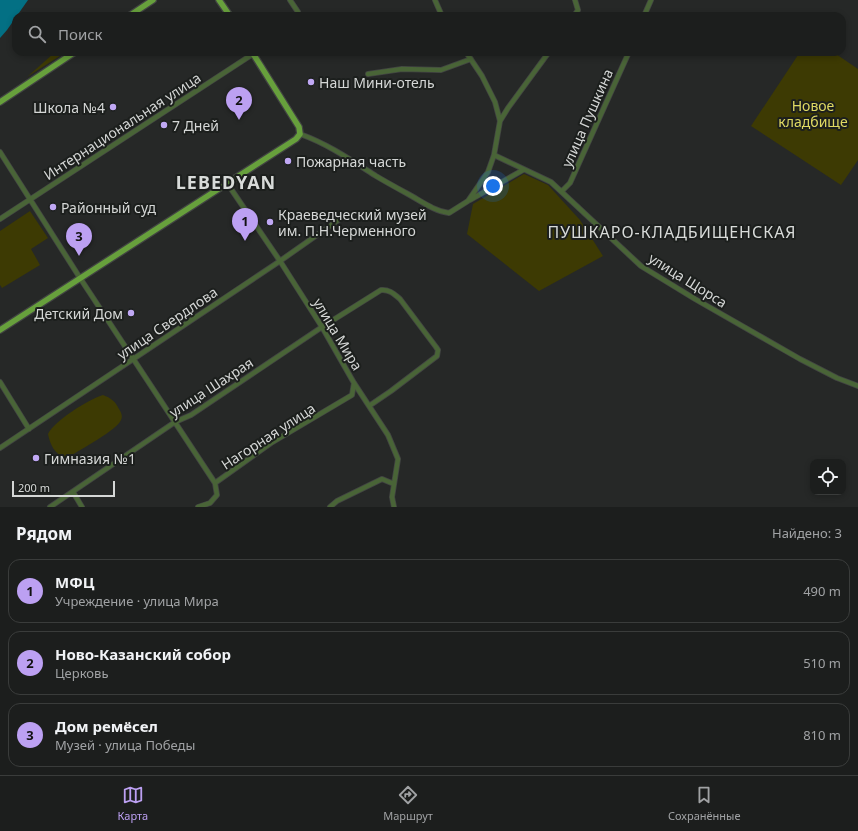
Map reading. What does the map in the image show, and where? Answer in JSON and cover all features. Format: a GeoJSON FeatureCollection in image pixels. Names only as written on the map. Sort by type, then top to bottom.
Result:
{"type":"FeatureCollection","features":[{"type":"Feature","properties":{"kind":"main road"},"geometry":{"type":"LineString","coordinates":[[135,12],[153,0]]}},
{"type":"Feature","properties":{"kind":"main road"},"geometry":{"type":"LineString","coordinates":[[220,0],[228,12]]}},
{"type":"Feature","properties":{"kind":"main road"},"geometry":{"type":"LineString","coordinates":[[0,102],[69,56]]}},
{"type":"Feature","properties":{"kind":"main road"},"geometry":{"type":"LineString","coordinates":[[0,330],[292,142],[300,134],[301,131],[297,123],[256,56]]}},
{"type":"Feature","properties":{"kind":"street"},"geometry":{"type":"LineString","coordinates":[[290,0],[298,12]]}},
{"type":"Feature","properties":{"kind":"street"},"geometry":{"type":"LineString","coordinates":[[435,0],[440,12]]}},
{"type":"Feature","properties":{"kind":"street"},"geometry":{"type":"LineString","coordinates":[[575,0],[578,10],[577,12]]}},
{"type":"Feature","properties":{"kind":"street"},"geometry":{"type":"LineString","coordinates":[[646,12],[652,0]]}},
{"type":"Feature","properties":{"kind":"street","name":"Интернациональная улица"},"geometry":{"type":"LineString","coordinates":[[0,219],[249,56]]}},
{"type":"Feature","properties":{"kind":"street"},"geometry":{"type":"LineString","coordinates":[[469,56],[482,76],[495,102],[500,121]]}},
{"type":"Feature","properties":{"kind":"street"},"geometry":{"type":"LineString","coordinates":[[468,201],[488,172],[494,155],[500,121],[546,56]]}},
{"type":"Feature","properties":{"kind":"street","name":"улица Пушкина"},"geometry":{"type":"LineString","coordinates":[[562,191],[570,183],[627,56]]}},
{"type":"Feature","properties":{"kind":"street"},"geometry":{"type":"LineString","coordinates":[[368,74],[402,69],[441,70],[471,59]]}},
{"type":"Feature","properties":{"kind":"street"},"geometry":{"type":"LineString","coordinates":[[300,134],[318,140],[377,176],[441,212],[450,213],[468,201],[523,170]]}},
{"type":"Feature","properties":{"kind":"street"},"geometry":{"type":"LineString","coordinates":[[0,152],[80,278],[215,483]]}},
{"type":"Feature","properties":{"kind":"street","name":"улица Щорса"},"geometry":{"type":"LineString","coordinates":[[494,155],[551,182],[641,266],[695,299],[800,359],[837,378],[858,386]]}},
{"type":"Feature","properties":{"kind":"street","name":"улица Мира"},"geometry":{"type":"LineString","coordinates":[[227,183],[280,261],[322,327],[354,383],[388,435],[398,459],[392,497],[394,507]]}},
{"type":"Feature","properties":{"kind":"street","name":"улица Свердлова"},"geometry":{"type":"LineString","coordinates":[[0,448],[280,261],[344,216]]}},
{"type":"Feature","properties":{"kind":"street","name":"улица Шахрая"},"geometry":{"type":"LineString","coordinates":[[50,507],[175,422],[191,415],[322,327],[382,290],[387,290],[395,294],[400,299],[438,350],[438,353],[437,356],[413,375],[369,406]]}},
{"type":"Feature","properties":{"kind":"street"},"geometry":{"type":"LineString","coordinates":[[0,382],[29,429]]}},
{"type":"Feature","properties":{"kind":"street","name":"Нагорная улица"},"geometry":{"type":"LineString","coordinates":[[198,507],[210,503],[217,495],[215,483],[271,443],[352,396],[354,383]]}},
{"type":"Feature","properties":{"kind":"street"},"geometry":{"type":"LineString","coordinates":[[330,507],[337,500],[382,480],[394,484]]}},
{"type":"Feature","properties":{"kind":"street"},"geometry":{"type":"LineString","coordinates":[[73,492],[82,507]]}},
{"type":"Feature","properties":{"kind":"green space"},"geometry":{"type":"Polygon","coordinates":[[[51,56],[60,56],[27,77],[51,56]]]}},
{"type":"Feature","properties":{"kind":"green space","name":"Новое кладбище"},"geometry":{"type":"Polygon","coordinates":[[[797,56],[839,56],[858,69],[858,160],[841,185],[751,126],[797,56]]]}},
{"type":"Feature","properties":{"kind":"green space"},"geometry":{"type":"Polygon","coordinates":[[[524,174],[548,185],[580,220],[603,256],[539,291],[467,234],[473,204],[524,174]]]}},
{"type":"Feature","properties":{"kind":"green space"},"geometry":{"type":"Polygon","coordinates":[[[30,211],[48,238],[31,249],[40,265],[2,288],[0,285],[0,231],[30,211]]]}},
{"type":"Feature","properties":{"kind":"green space"},"geometry":{"type":"Polygon","coordinates":[[[103,395],[108,397],[116,404],[122,419],[113,429],[98,440],[70,456],[65,458],[58,454],[52,445],[48,434],[57,423],[72,411],[103,395]]]}},
{"type":"Feature","properties":{"kind":"water"},"geometry":{"type":"Polygon","coordinates":[[[0,0],[28,0],[20,12],[12,12],[12,23],[0,38],[0,0]]]}},
{"type":"Feature","properties":{"kind":"place","name":"Наш Мини-отель"},"geometry":{"type":"Point","coordinates":[311,82]}},
{"type":"Feature","properties":{"kind":"place","name":"Школа №4"},"geometry":{"type":"Point","coordinates":[113,107]}},
{"type":"Feature","properties":{"kind":"place","name":"Ново-Казанский собор"},"geometry":{"type":"Point","coordinates":[239,120]}},
{"type":"Feature","properties":{"kind":"place","name":"7 Дней"},"geometry":{"type":"Point","coordinates":[164,125]}},
{"type":"Feature","properties":{"kind":"place","name":"Пожарная часть"},"geometry":{"type":"Point","coordinates":[288,161]}},
{"type":"Feature","properties":{"kind":"place","name":"Районный суд"},"geometry":{"type":"Point","coordinates":[53,207]}},
{"type":"Feature","properties":{"kind":"place","name":"Краеведческий музей им. П.Н.Черменного"},"geometry":{"type":"Point","coordinates":[270,222]}},
{"type":"Feature","properties":{"kind":"place","name":"МФЦ"},"geometry":{"type":"Point","coordinates":[245,241]}},
{"type":"Feature","properties":{"kind":"place","name":"Дом ремёсел"},"geometry":{"type":"Point","coordinates":[79,256]}},
{"type":"Feature","properties":{"kind":"place","name":"Детский Дом"},"geometry":{"type":"Point","coordinates":[131,313]}},
{"type":"Feature","properties":{"kind":"place","name":"Гимназия №1"},"geometry":{"type":"Point","coordinates":[36,458]}},
{"type":"Feature","properties":{"kind":"district","name":"LEBEDYAN"},"geometry":{"type":"Point","coordinates":[226,182]}},
{"type":"Feature","properties":{"kind":"district","name":"ПУШКАРО-КЛАДБИЩЕНСКАЯ"},"geometry":{"type":"Point","coordinates":[672,232]}}]}
